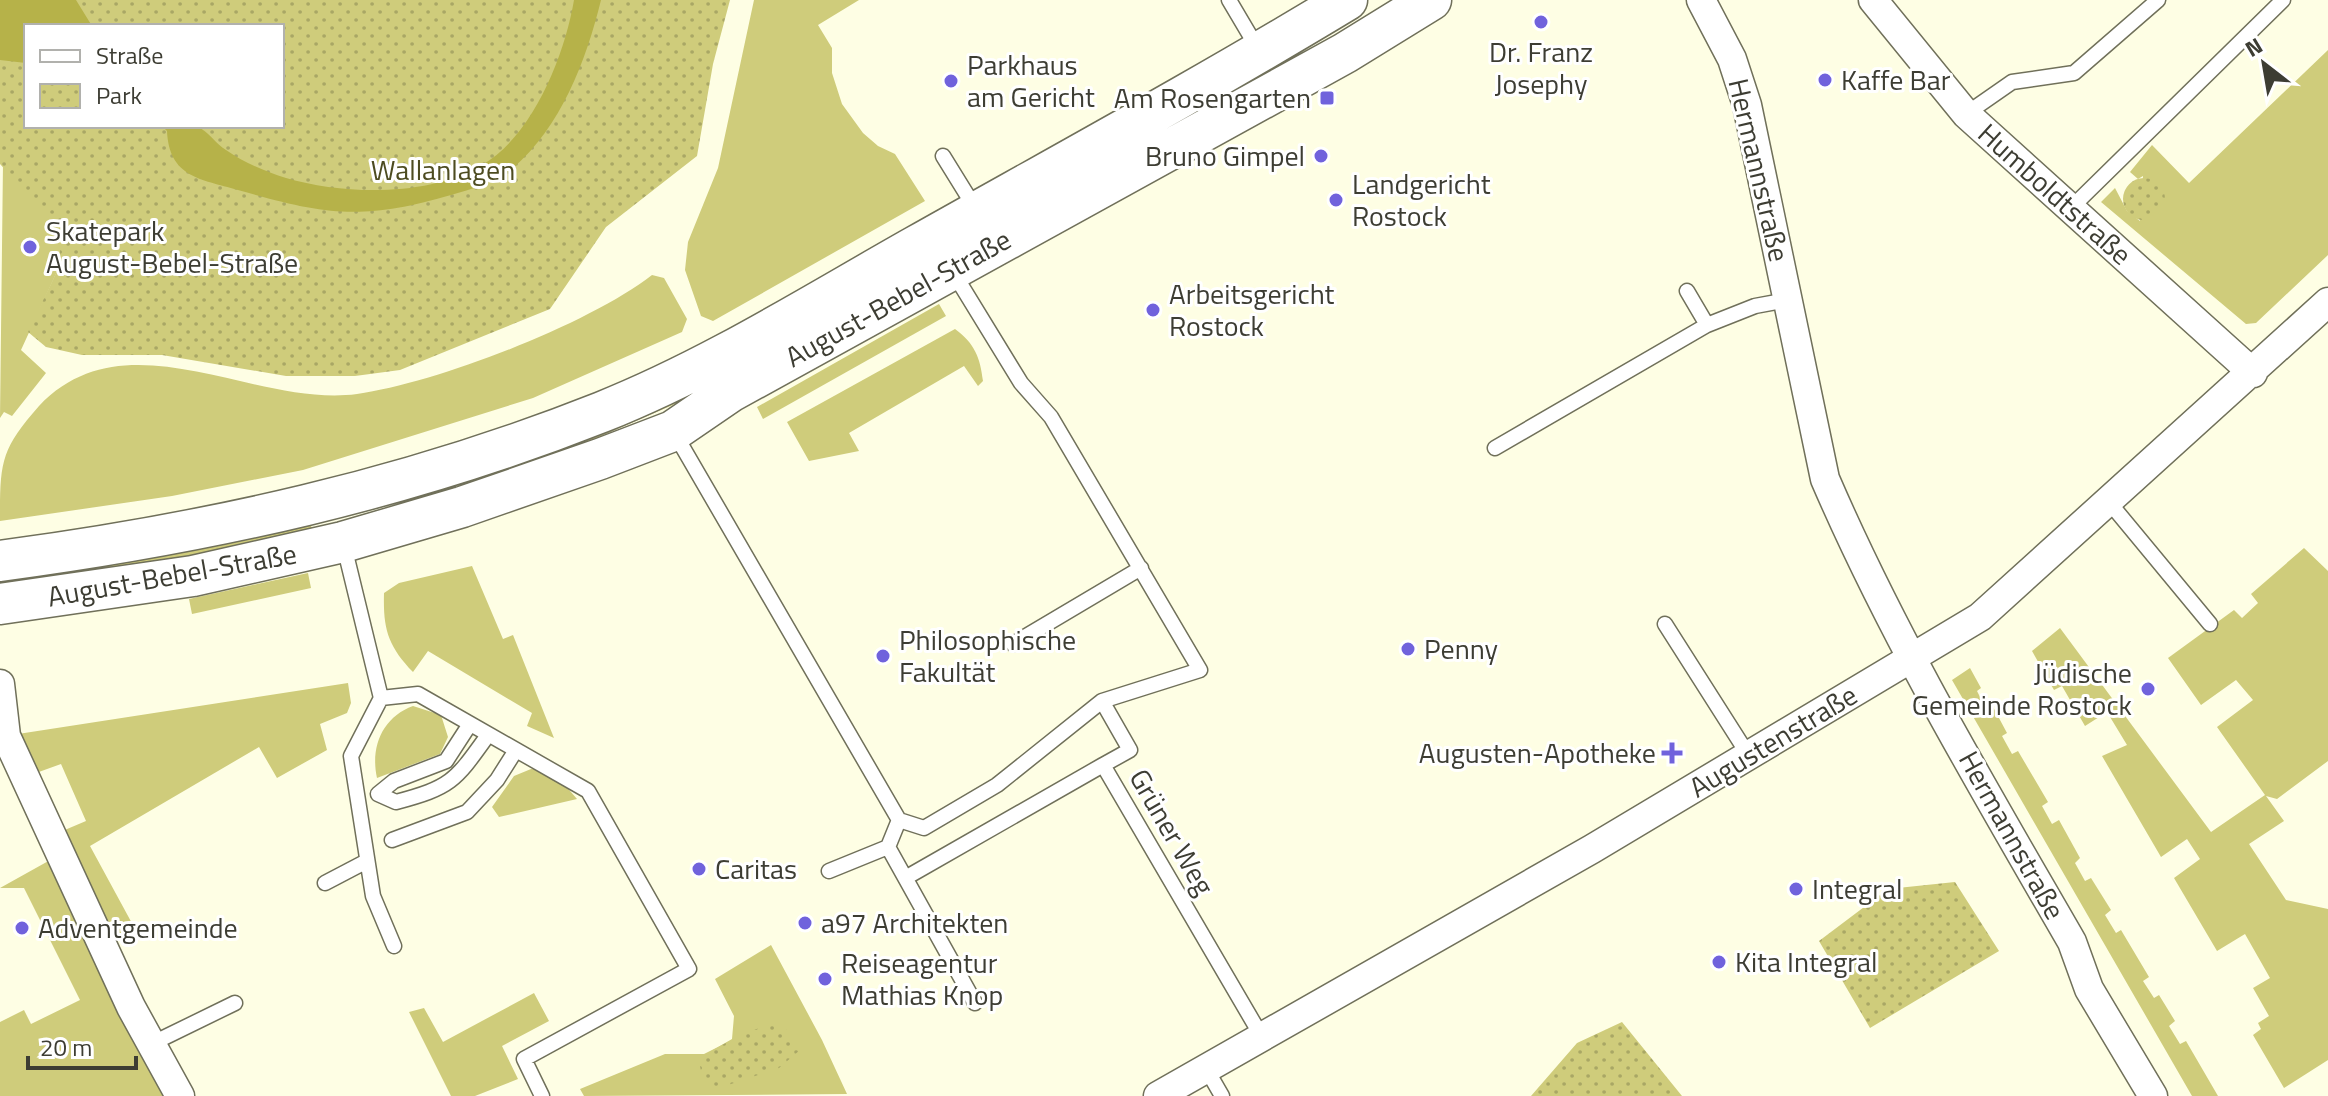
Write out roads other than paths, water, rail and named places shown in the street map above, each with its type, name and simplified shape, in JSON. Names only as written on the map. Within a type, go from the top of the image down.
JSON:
[{"type":"main road","name":"August-Bebel-Straße","points":[[0,561],[138,543],[332,502],[603,411],[712,360],[1260,53],[1347,0]]},
{"type":"main road","name":"August-Bebel-Straße","points":[[0,604],[193,576],[343,542],[505,493],[673,431],[730,392],[1345,53],[1431,0]]},
{"type":"main road","points":[[332,502],[343,542]]},
{"type":"street","name":"Hermannstraße","points":[[1701,0],[1732,59],[1744,94],[1825,479],[1846,531],[1912,658],[2072,942],[2089,989],[2153,1096]]},
{"type":"street","name":"Humboldtstraße","points":[[1873,0],[1966,114],[2253,373]]},
{"type":"street","name":"Augustenstraße","points":[[1158,1096],[1749,756],[1980,617],[2328,302]]},
{"type":"street","points":[[0,684],[6,736],[131,1007],[180,1096]]},
{"type":"lane","points":[[1229,0],[1260,53]]},
{"type":"lane","points":[[1966,114],[2012,82],[2074,73],[2158,0]]},
{"type":"lane","points":[[2071,208],[2283,0]]},
{"type":"lane","points":[[943,156],[977,212]]},
{"type":"lane","points":[[673,431],[899,820],[924,828],[997,785],[1102,701],[1200,670],[1051,417],[1021,383],[951,269]]},
{"type":"lane","points":[[1687,291],[1707,325]]},
{"type":"lane","name":"Hermannstraße","points":[[1495,448],[1707,325],[1755,306],[1788,300]]},
{"type":"lane","points":[[2109,502],[2210,624]]},
{"type":"lane","points":[[343,542],[381,698],[351,756],[373,896],[394,946]]},
{"type":"lane","points":[[1013,644],[1141,568]]},
{"type":"lane","points":[[1665,624],[1749,756]]},
{"type":"lane","points":[[381,698],[418,694],[588,791],[689,969],[524,1059],[542,1096]]},
{"type":"lane","points":[[1102,701],[1130,750],[1103,765]]},
{"type":"lane","points":[[470,724],[446,761],[394,781],[378,794],[396,802],[425,794],[457,779],[488,735]]},
{"type":"lane","points":[[392,840],[467,812],[497,780],[516,750]]},
{"type":"lane","name":"Grüner Weg","points":[[907,877],[1103,765],[1262,1037]]},
{"type":"lane","points":[[829,871],[888,847],[899,820]]},
{"type":"lane","points":[[888,847],[975,1003]]},
{"type":"lane","points":[[325,883],[367,861]]},
{"type":"lane","points":[[151,1044],[235,1003]]},
{"type":"lane","points":[[1207,1070],[1222,1096]]},
{"type":"place","name":"Dr. Franz Josephy","points":[[1541,22]]},
{"type":"place","name":"Kaffe Bar","points":[[1825,80]]},
{"type":"place","name":"Parkhaus am Gericht","points":[[951,81]]},
{"type":"place","name":"Am Rosengarten","points":[[1327,98]]},
{"type":"place","name":"Bruno Gimpel","points":[[1321,156]]},
{"type":"place","name":"Landgericht Rostock","points":[[1336,200]]},
{"type":"place","name":"Skatepark August-Bebel-Straße","points":[[30,247]]},
{"type":"place","name":"Arbeitsgericht Rostock","points":[[1153,310]]},
{"type":"place","name":"Penny","points":[[1408,649]]},
{"type":"place","name":"Philosophische Fakultät","points":[[883,656]]},
{"type":"place","name":"Jüdische Gemeinde Rostock","points":[[2148,689]]},
{"type":"place","name":"Augusten-Apotheke","points":[[1672,753]]},
{"type":"place","name":"Caritas","points":[[699,869]]},
{"type":"place","name":"Integral","points":[[1796,889]]},
{"type":"place","name":"a97 Architekten","points":[[805,923]]},
{"type":"place","name":"Adventgemeinde","points":[[22,928]]},
{"type":"place","name":"Kita Integral","points":[[1719,962]]},
{"type":"place","name":"Reiseagentur Mathias Knop","points":[[825,979]]},
{"type":"park label","name":"Wallanlagen","points":[[443,170]]}]
